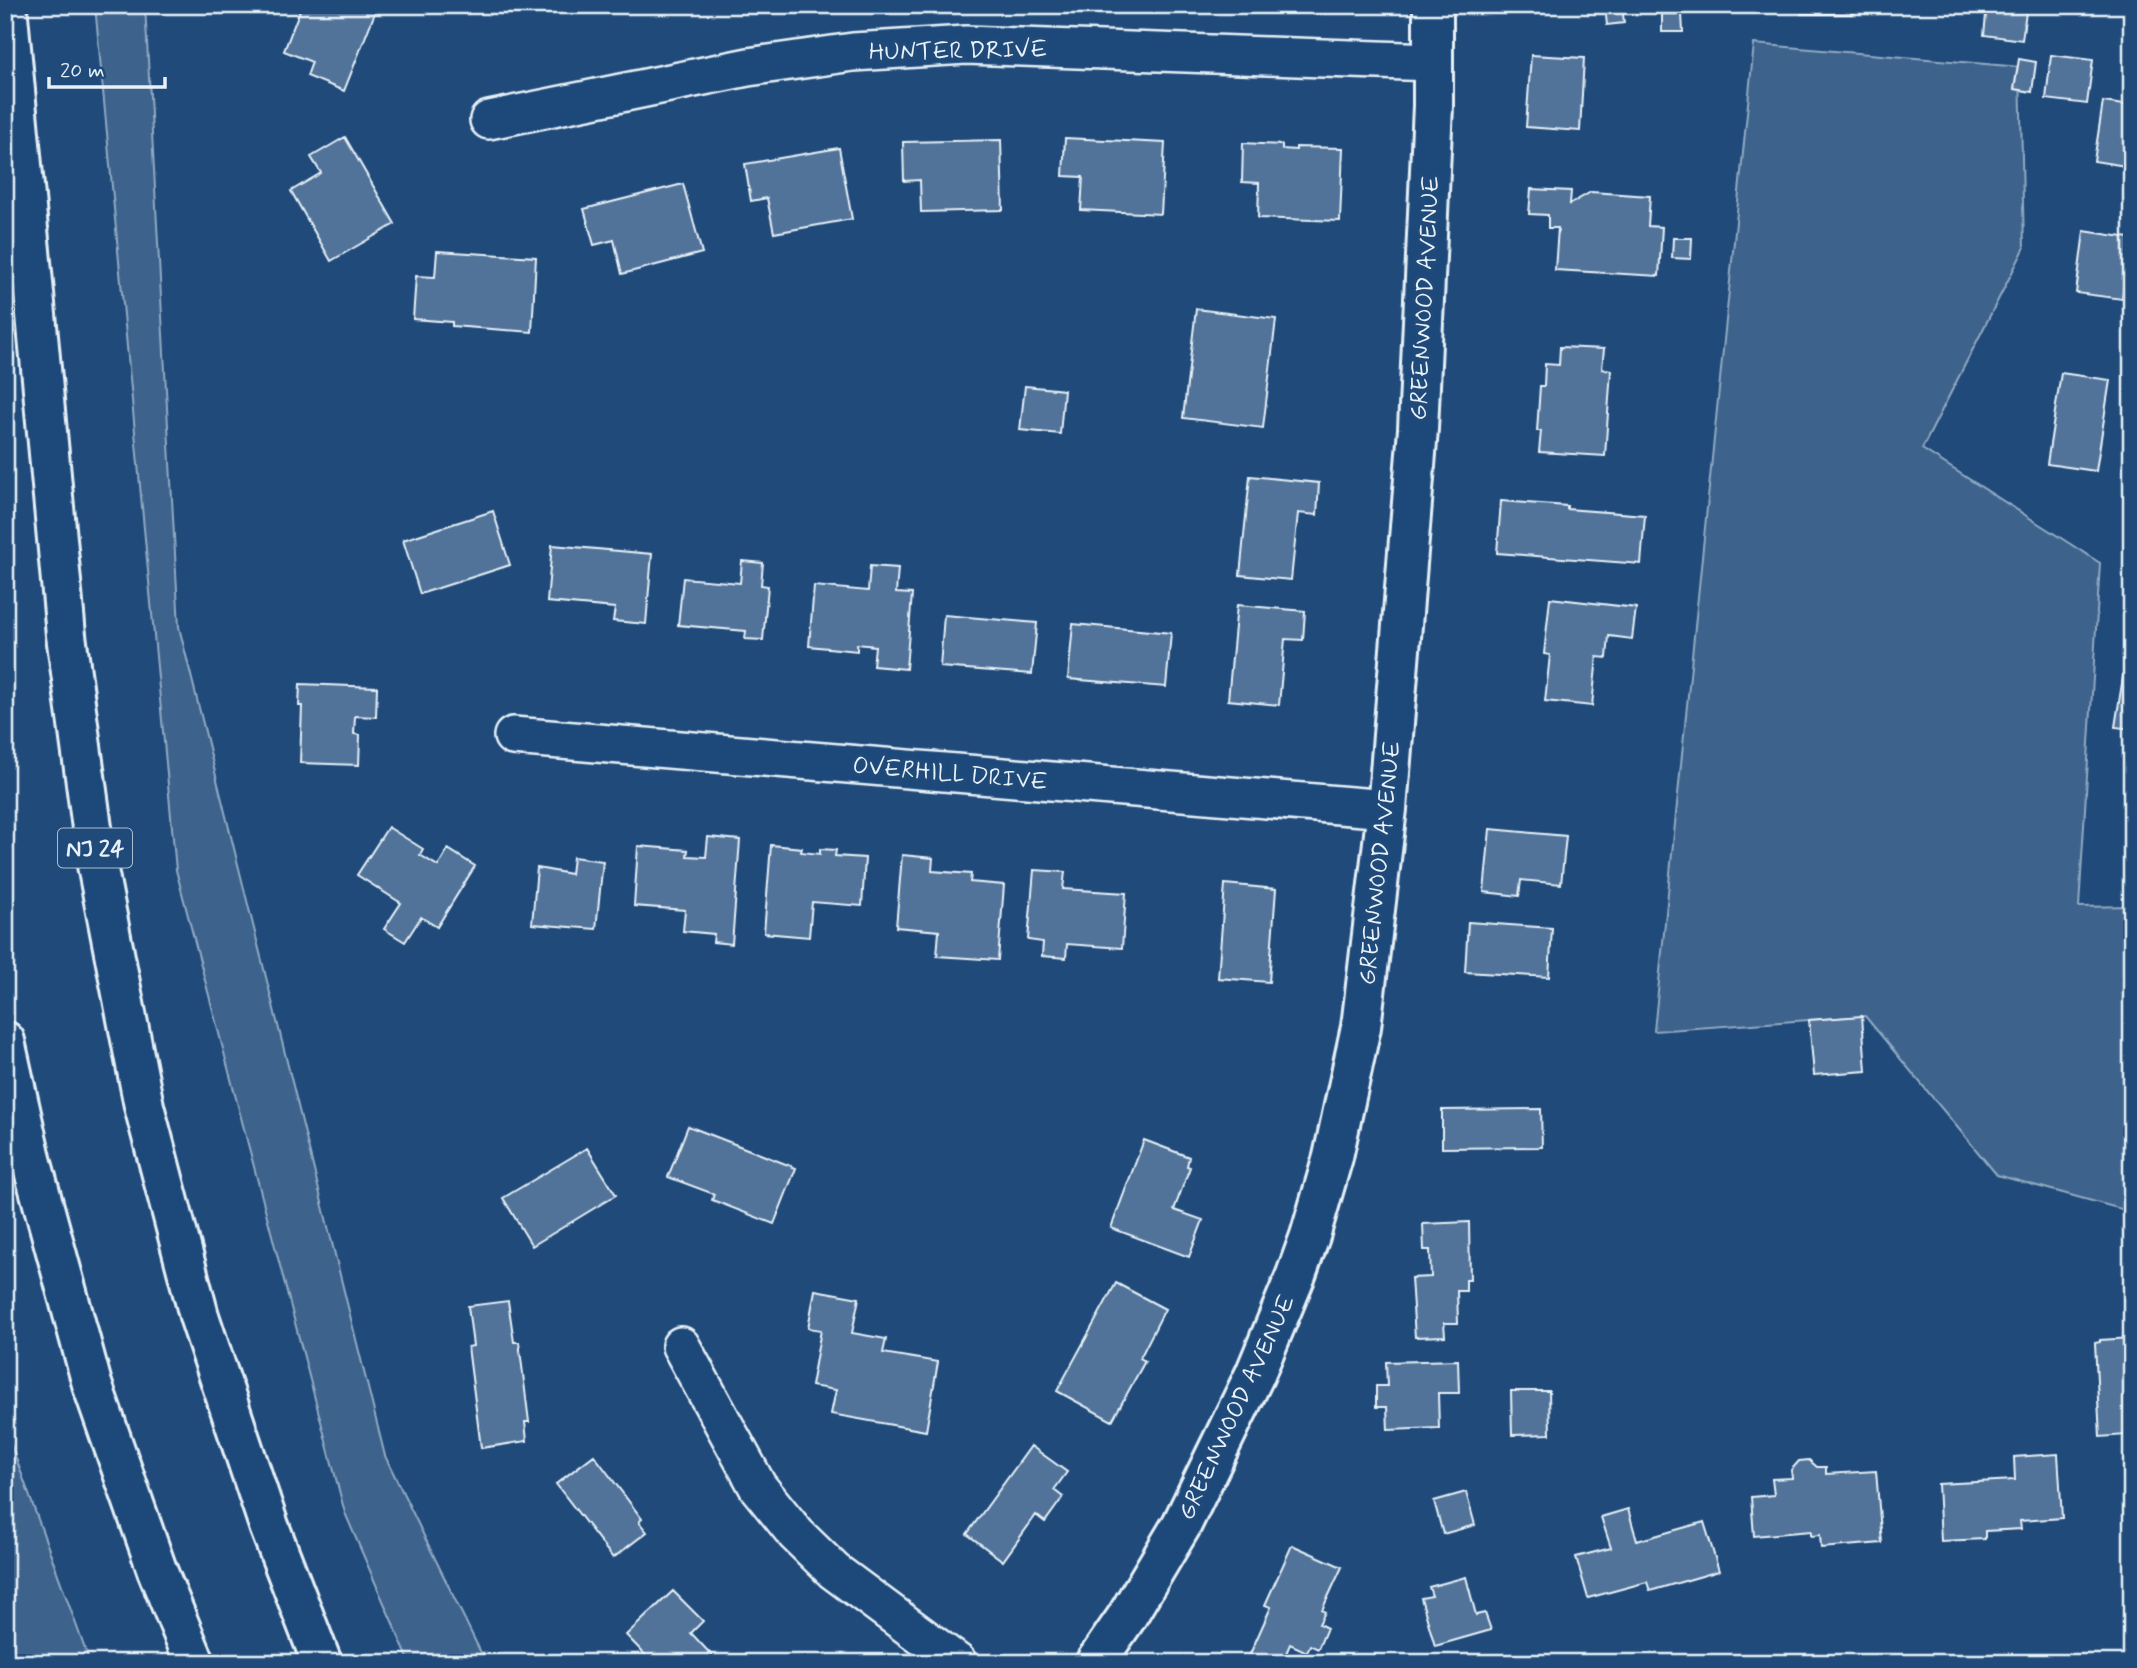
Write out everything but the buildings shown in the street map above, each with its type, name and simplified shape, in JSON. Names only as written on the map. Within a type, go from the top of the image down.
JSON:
[{"type":"main road","name":"NJ 24","points":[[7,5],[66,635],[97,865],[144,1106],[199,1316],[269,1526],[323,1663]]},
{"type":"main road","name":"GREENWOOD AVENUE","points":[[1095,1663],[1126,1618],[1182,1524],[1255,1374],[1310,1236],[1333,1157],[1361,1027],[1387,809],[1418,429],[1433,106],[1433,5]]},
{"type":"main road","points":[[5,1041],[32,1163],[92,1384],[157,1570],[195,1663]]},
{"type":"street","name":"HUNTER DRIVE","points":[[489,120],[748,67],[853,52],[966,45],[1433,62]]},
{"type":"street","name":"OVERHILL DRIVE","points":[[513,736],[1387,809]]},
{"type":"street","points":[[681,1346],[758,1486],[796,1534],[834,1571],[958,1663]]},
{"type":"shaded area","points":[[95,5],[145,5],[179,627],[385,1456],[486,1663],[410,1663],[345,1513],[176,870]]},
{"type":"shaded area","points":[[1754,44],[2020,67],[2024,249],[1922,449],[2100,563],[2079,907],[2132,906],[2132,1212],[1997,1175],[1865,1016],[1654,1031]]},
{"type":"shaded area","points":[[5,1428],[90,1663],[5,1663]]}]
